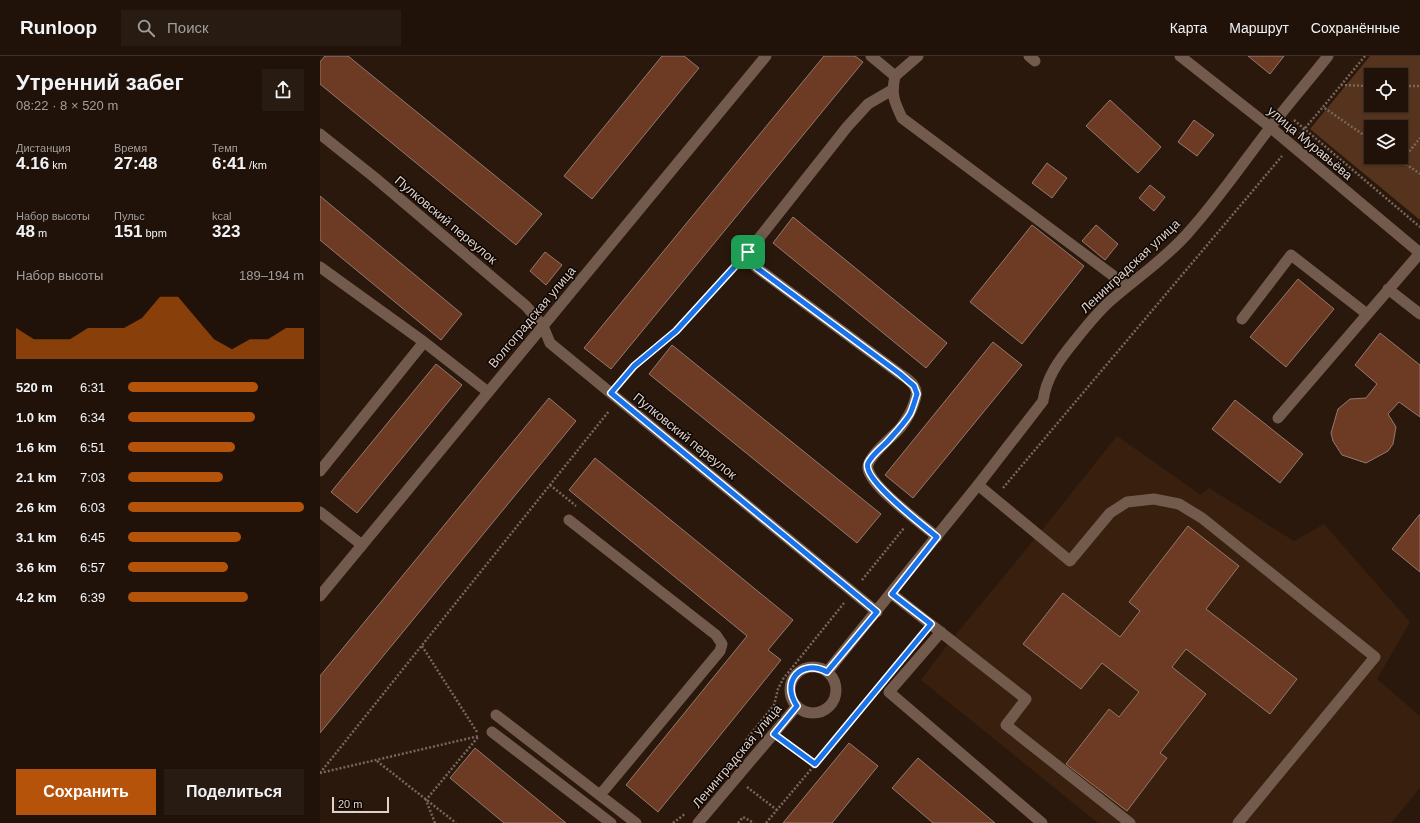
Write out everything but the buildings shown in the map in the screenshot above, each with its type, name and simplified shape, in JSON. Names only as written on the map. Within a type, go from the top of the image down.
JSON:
[{"type":"street","name":"Волгоградская улица","points":[[320,596],[766,56]]},
{"type":"street","points":[[871,56],[895,76]]},
{"type":"street","points":[[918,56],[895,76],[892,90],[895,104],[902,118],[1127,286]]},
{"type":"street","name":"улица Муравьёва","points":[[1180,56],[1270,127],[1420,253]]},
{"type":"street","name":"Ленинградская улица","points":[[827,672],[892,594],[1043,401],[1044,391],[1049,378],[1063,356],[1108,303],[1127,286],[1164,258],[1187,234],[1229,182],[1270,127],[1328,56]]},
{"type":"street","points":[[892,90],[868,104],[842,134],[748,252],[750,260],[757,268],[914,386],[917,394],[910,413],[900,427],[872,457],[867,468],[870,476],[880,487],[937,537]]},
{"type":"street","name":"Пулковский переулок","points":[[320,134],[374,177],[526,306],[543,326],[550,343],[877,612]]},
{"type":"street","points":[[1278,418],[1420,253]]},
{"type":"street","points":[[1242,319],[1291,255],[1367,314]]},
{"type":"street","points":[[320,267],[424,342],[488,392]]},
{"type":"street","points":[[1388,289],[1420,314]]},
{"type":"street","points":[[320,471],[424,342]]},
{"type":"street","points":[[978,485],[1070,561],[1110,513],[1127,502],[1154,499],[1180,504],[1202,518],[1375,657],[1238,823]]},
{"type":"street","points":[[320,512],[362,545]]},
{"type":"street","points":[[569,520],[716,635],[722,644],[720,651],[600,795]]},
{"type":"street","points":[[892,594],[1026,699],[1006,725],[1130,823]]},
{"type":"street","points":[[941,632],[890,692],[1042,823]]},
{"type":"street","name":"Ленинградская улица","points":[[811,667],[820,668],[827,672],[832,678],[835,686],[835,694],[832,702],[827,708],[812,712],[804,711],[797,706],[792,699],[790,691],[791,682],[796,675],[803,669],[811,667]]},
{"type":"street","name":"Ленинградская улица","points":[[698,823],[797,706]]},
{"type":"street","points":[[496,715],[600,795],[628,821]]},
{"type":"street","points":[[492,732],[611,823]]},
{"type":"path","points":[[994,498],[1365,56]]},
{"type":"path","points":[[1341,85],[1364,86]]},
{"type":"path","points":[[1408,86],[1420,86]]},
{"type":"path","points":[[1323,107],[1364,135]]},
{"type":"path","points":[[1283,111],[1420,227]]},
{"type":"path","points":[[1408,153],[1420,138]]},
{"type":"path","points":[[1406,164],[1420,174]]},
{"type":"path","points":[[492,732],[377,761],[320,773],[550,485],[615,396],[634,366],[676,331],[748,252]]},
{"type":"path","points":[[550,485],[578,508],[569,520]]},
{"type":"path","points":[[745,741],[774,705],[778,688],[783,679],[913,517]]},
{"type":"path","points":[[422,646],[480,736]]},
{"type":"path","points":[[766,823],[876,691]]},
{"type":"path","points":[[774,734],[815,764]]},
{"type":"path","points":[[426,800],[480,736]]},
{"type":"path","points":[[377,761],[456,823]]},
{"type":"path","points":[[736,778],[777,810]]},
{"type":"path","points":[[426,800],[435,823]]},
{"type":"path","points":[[673,823],[687,812]]},
{"type":"path","points":[[738,823],[743,818],[754,823]]},
{"type":"shaded area","points":[[1370,56],[1420,56],[1420,220],[1310,129]]},
{"type":"shaded area","points":[[1117,436],[1201,495],[1209,488],[1294,541],[1324,524],[1410,622],[1377,679],[1420,716],[1420,788],[1391,823],[1098,823],[921,680],[951,640],[1038,535]]},
{"type":"route","points":[[748,252],[750,260],[757,268],[914,386],[917,394],[910,413],[900,427],[872,457],[867,468],[870,476],[880,487],[937,537],[892,594],[931,624],[815,764],[774,734],[797,706],[792,699],[790,691],[791,682],[803,669],[811,667],[820,668],[827,672],[877,612],[611,393],[634,366],[676,331],[748,252]]}]
